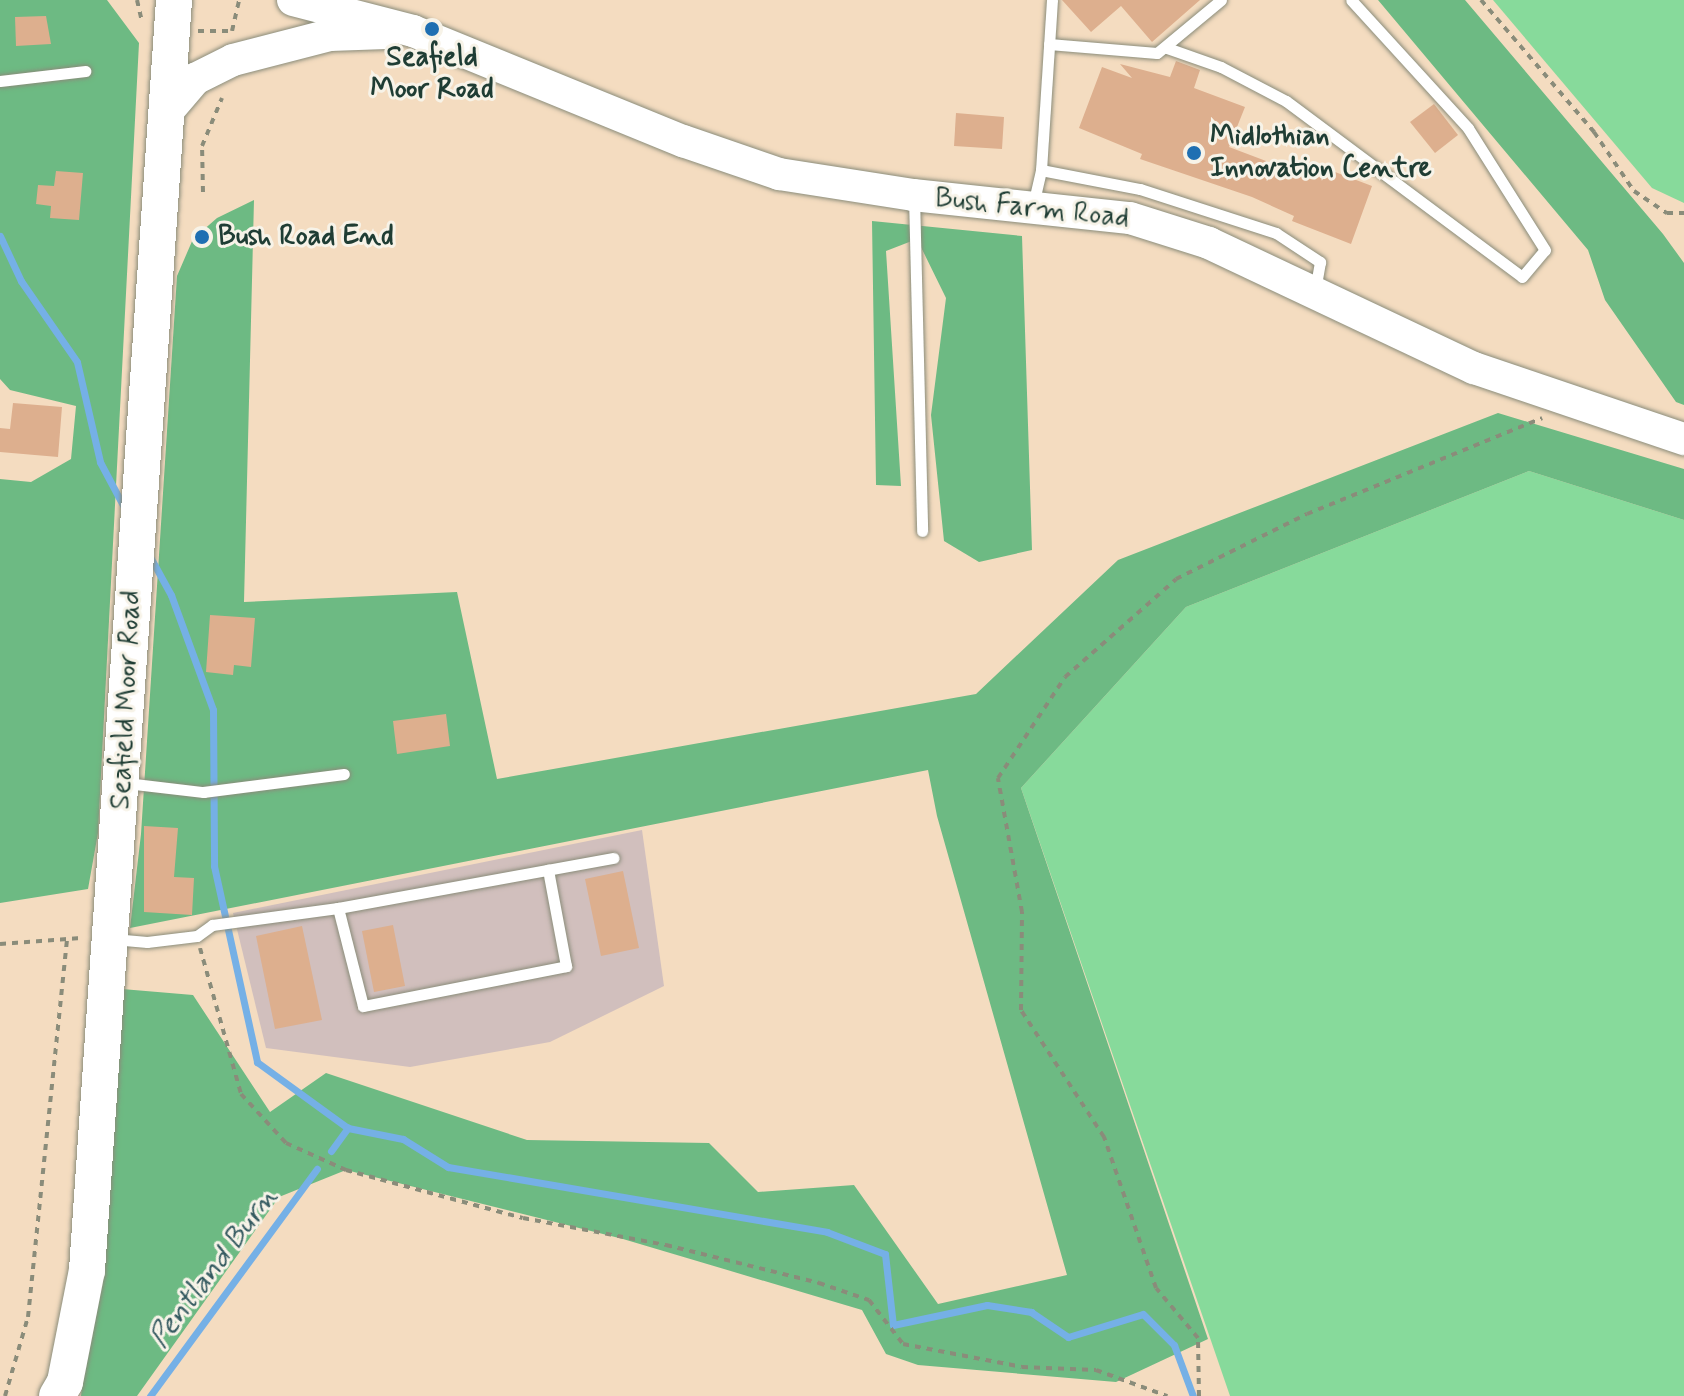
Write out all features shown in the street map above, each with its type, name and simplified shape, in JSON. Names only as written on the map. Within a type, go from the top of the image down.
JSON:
[{"type":"main road","name":"Seafield Moor Road","points":[[57,1396],[65,1382],[87,1270],[123,783],[174,0]]},
{"type":"street","name":"Bush Farm Road","points":[[293,0],[413,31],[683,141],[779,174],[913,195],[1130,218],[1209,243],[1474,368],[1684,439]]},
{"type":"street","name":"Bush Farm Road","points":[[166,113],[195,79],[254,52],[330,35],[413,31]]},
{"type":"lane","points":[[1033,206],[1041,170],[1052,0]]},
{"type":"lane","points":[[1049,44],[1157,53],[1167,48],[1221,0]]},
{"type":"lane","points":[[1167,48],[1221,67],[1286,101],[1522,277],[1545,250],[1468,128],[1351,0]]},
{"type":"lane","points":[[0,81],[85,71]]},
{"type":"lane","points":[[1041,170],[1140,189],[1276,233],[1320,262],[1315,291]]},
{"type":"lane","points":[[913,195],[922,531]]},
{"type":"lane","points":[[123,783],[203,792],[344,774]]},
{"type":"lane","points":[[110,939],[147,942],[197,936],[215,924],[338,908],[614,858]]},
{"type":"lane","points":[[338,908],[363,1006],[566,966],[548,870]]},
{"type":"path","points":[[1481,0],[1594,132],[1634,191],[1667,213],[1684,213]]},
{"type":"path","points":[[1199,1396],[1198,1338],[1156,1288],[1104,1137],[1021,1010],[1022,912],[998,778],[1065,677],[1176,579],[1307,514],[1548,416]]},
{"type":"path","points":[[197,936],[241,1094],[286,1143],[346,1170],[523,1218],[666,1245],[819,1283],[869,1300],[903,1344],[1022,1367],[1096,1370],[1167,1396]]},
{"type":"path","points":[[5,1396],[28,1317],[67,938]]},
{"type":"path","points":[[0,944],[67,938],[110,939]]},
{"type":"shaded area","points":[[642,830],[664,986],[550,1042],[410,1067],[266,1048],[233,913]]},
{"type":"green space","points":[[0,0],[107,0],[139,43],[98,833],[88,889],[0,903],[0,479],[31,482],[71,459],[76,406],[10,390],[0,379]]},
{"type":"green space","points":[[1378,0],[1465,0],[1663,234],[1684,263],[1684,405],[1676,402],[1605,300],[1588,250]]},
{"type":"green space","points":[[1493,0],[1684,0],[1684,203],[1652,188]]},
{"type":"green space","points":[[254,200],[244,602],[457,592],[497,779],[976,694],[1118,560],[1498,413],[1684,469],[1684,520],[1529,471],[1186,607],[1021,788],[1208,1339],[1116,1382],[918,1365],[886,1354],[862,1310],[623,1239],[346,1170],[279,1197],[137,1396],[81,1396],[122,989],[193,995],[270,1112],[326,1073],[527,1140],[709,1143],[758,1192],[854,1185],[938,1304],[1067,1275],[937,816],[928,770],[130,928],[141,834],[177,276],[193,239],[217,218]]},
{"type":"green space","points":[[872,221],[1022,236],[1032,550],[979,562],[944,541],[931,415],[946,298],[917,239],[886,251],[901,486],[876,485]]},
{"type":"green space","points":[[1529,471],[1684,520],[1684,1396],[1230,1396],[1021,788],[1186,607]]},
{"type":"building","points":[[1062,0],[1200,0],[1152,42],[1121,6],[1091,32]]},
{"type":"building","points":[[46,16],[51,44],[16,46],[15,17]]},
{"type":"building","name":"Midlothian Innovation Centre","points":[[1176,61],[1200,70],[1194,88],[1245,107],[1229,147],[1308,177],[1314,164],[1372,186],[1351,244],[1292,221],[1294,216],[1252,197],[1140,159],[1142,154],[1079,128],[1102,67],[1132,78],[1120,64],[1170,77]]},
{"type":"building","points":[[1434,104],[1458,135],[1435,153],[1410,122]]},
{"type":"building","points":[[956,113],[1004,117],[1002,149],[954,146]]},
{"type":"building","points":[[56,171],[83,173],[79,220],[50,218],[51,206],[36,204],[38,185],[54,186]]},
{"type":"building","points":[[13,403],[62,407],[58,457],[0,452],[0,428],[10,429]]},
{"type":"building","points":[[210,615],[255,618],[251,667],[234,665],[233,675],[206,672]]},
{"type":"building","points":[[446,714],[450,746],[397,754],[393,721]]},
{"type":"building","points":[[144,826],[178,828],[174,877],[194,878],[192,915],[144,912]]},
{"type":"building","points":[[623,871],[639,948],[601,956],[585,879]]},
{"type":"building","points":[[393,925],[405,986],[374,992],[362,931]]},
{"type":"building","points":[[302,926],[322,1020],[275,1029],[256,936]]},
{"type":"waterway","points":[[0,236],[21,281],[77,362],[100,462],[125,509]]},
{"type":"waterway","points":[[149,555],[171,595],[213,710],[214,866],[257,1062],[348,1128],[403,1139],[448,1167],[827,1232],[885,1254],[893,1325],[987,1305],[1031,1312],[1068,1337],[1143,1314],[1174,1345],[1193,1396]]},
{"type":"waterway","name":"Pentland Burn","points":[[331,1151],[348,1128]]},
{"type":"waterway","name":"Pentland Burn","points":[[150,1396],[317,1169]]},
{"type":"place","name":"Seafield Moor Road","points":[[432,29]]},
{"type":"place","name":"Midlothian Innovation Centre","points":[[1194,153]]},
{"type":"place","name":"Bush Road End","points":[[202,237]]}]
